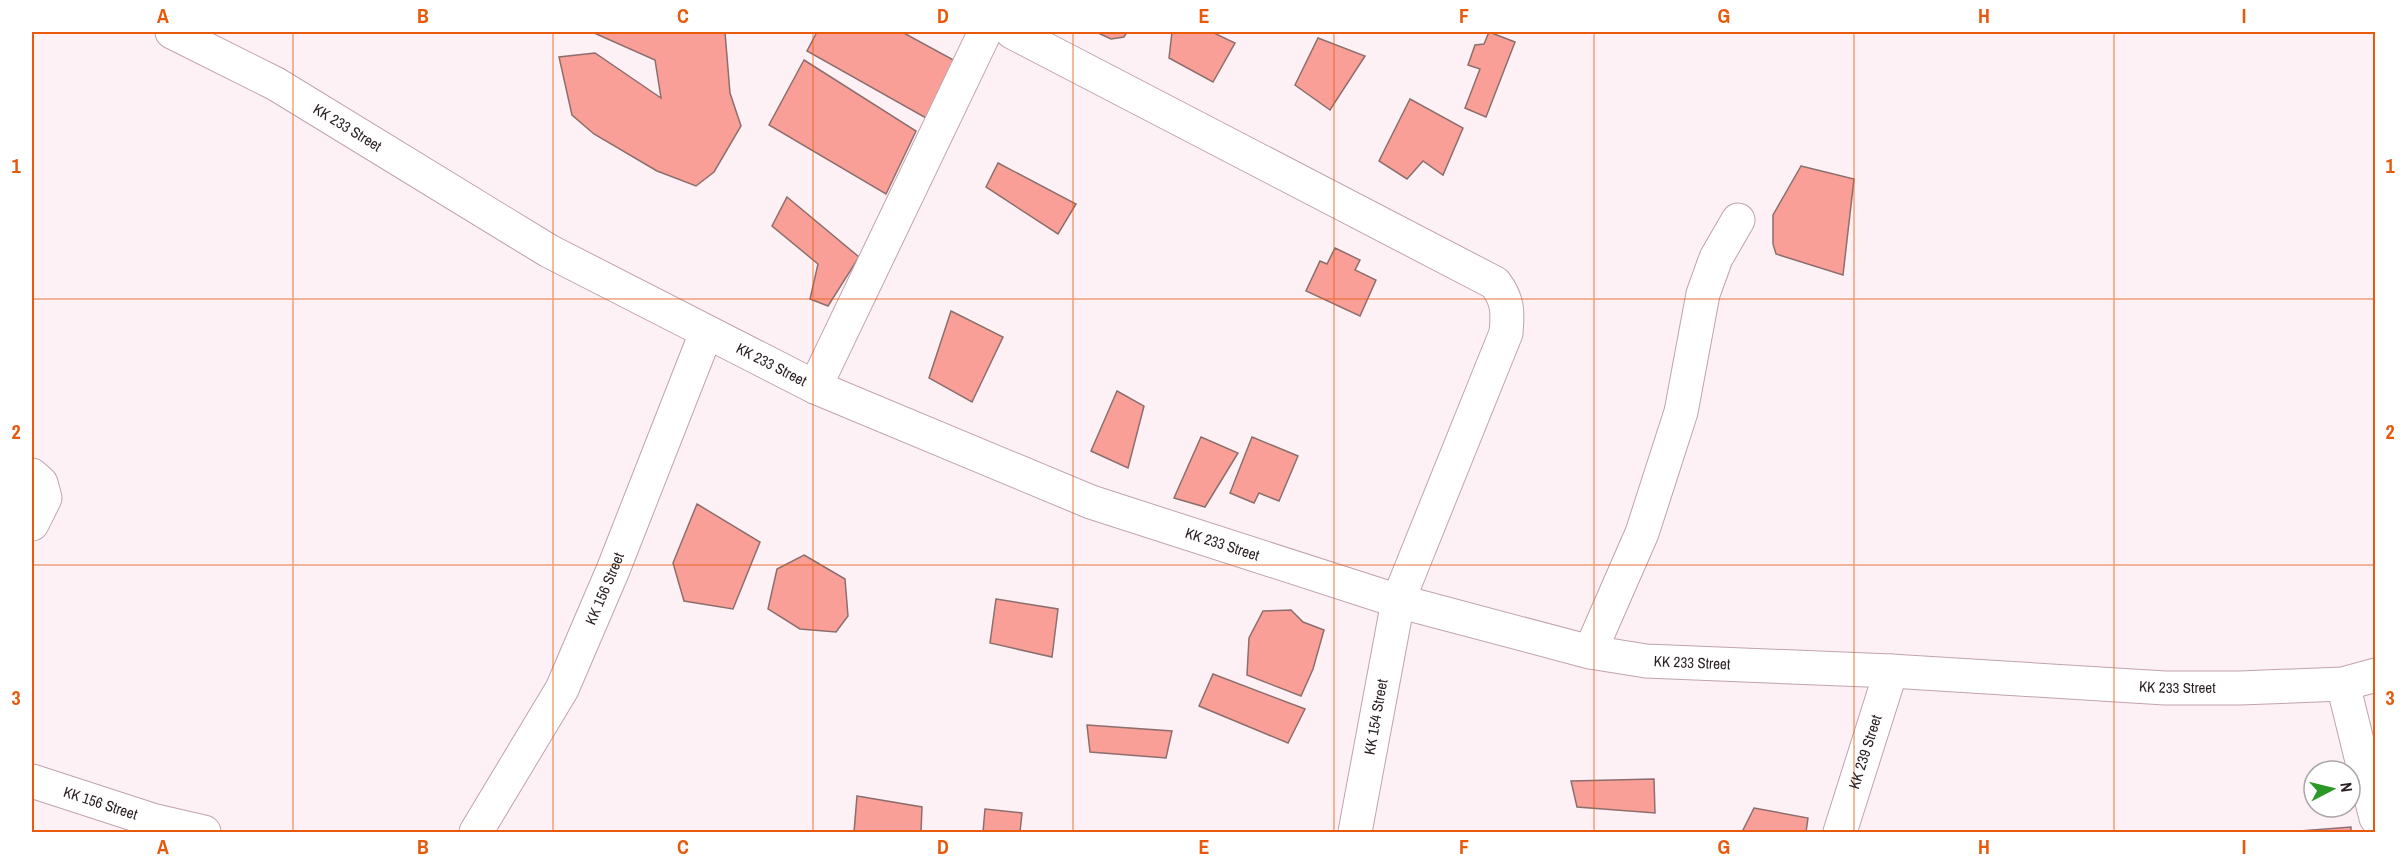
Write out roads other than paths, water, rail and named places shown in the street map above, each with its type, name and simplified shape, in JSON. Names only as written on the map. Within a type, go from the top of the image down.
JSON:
[{"type":"street","name":"KK 233 Street","points":[[172,32],[276,84],[549,251],[815,387],[1091,502],[1398,601],[1590,652],[1646,661],[1891,671],[2165,688],[2343,684],[2376,675]]},
{"type":"street","points":[[815,387],[985,32]]},
{"type":"street","name":"KK 154 Street","points":[[1012,32],[1495,283],[1504,295],[1508,315],[1506,333],[1398,601],[1355,832]]},
{"type":"street","points":[[1590,652],[1641,533],[1681,412],[1704,294],[1716,258],[1738,220]]},
{"type":"street","name":"KK 156 Street","points":[[476,832],[562,689],[613,570],[706,333]]},
{"type":"street","points":[[32,475],[41,483],[45,498],[32,524]]},
{"type":"street","name":"KK 239 Street","points":[[1840,832],[1891,671]]},
{"type":"street","points":[[2343,684],[2376,818]]},
{"type":"street","name":"KK 156 Street","points":[[32,781],[152,820],[204,832]]}]
